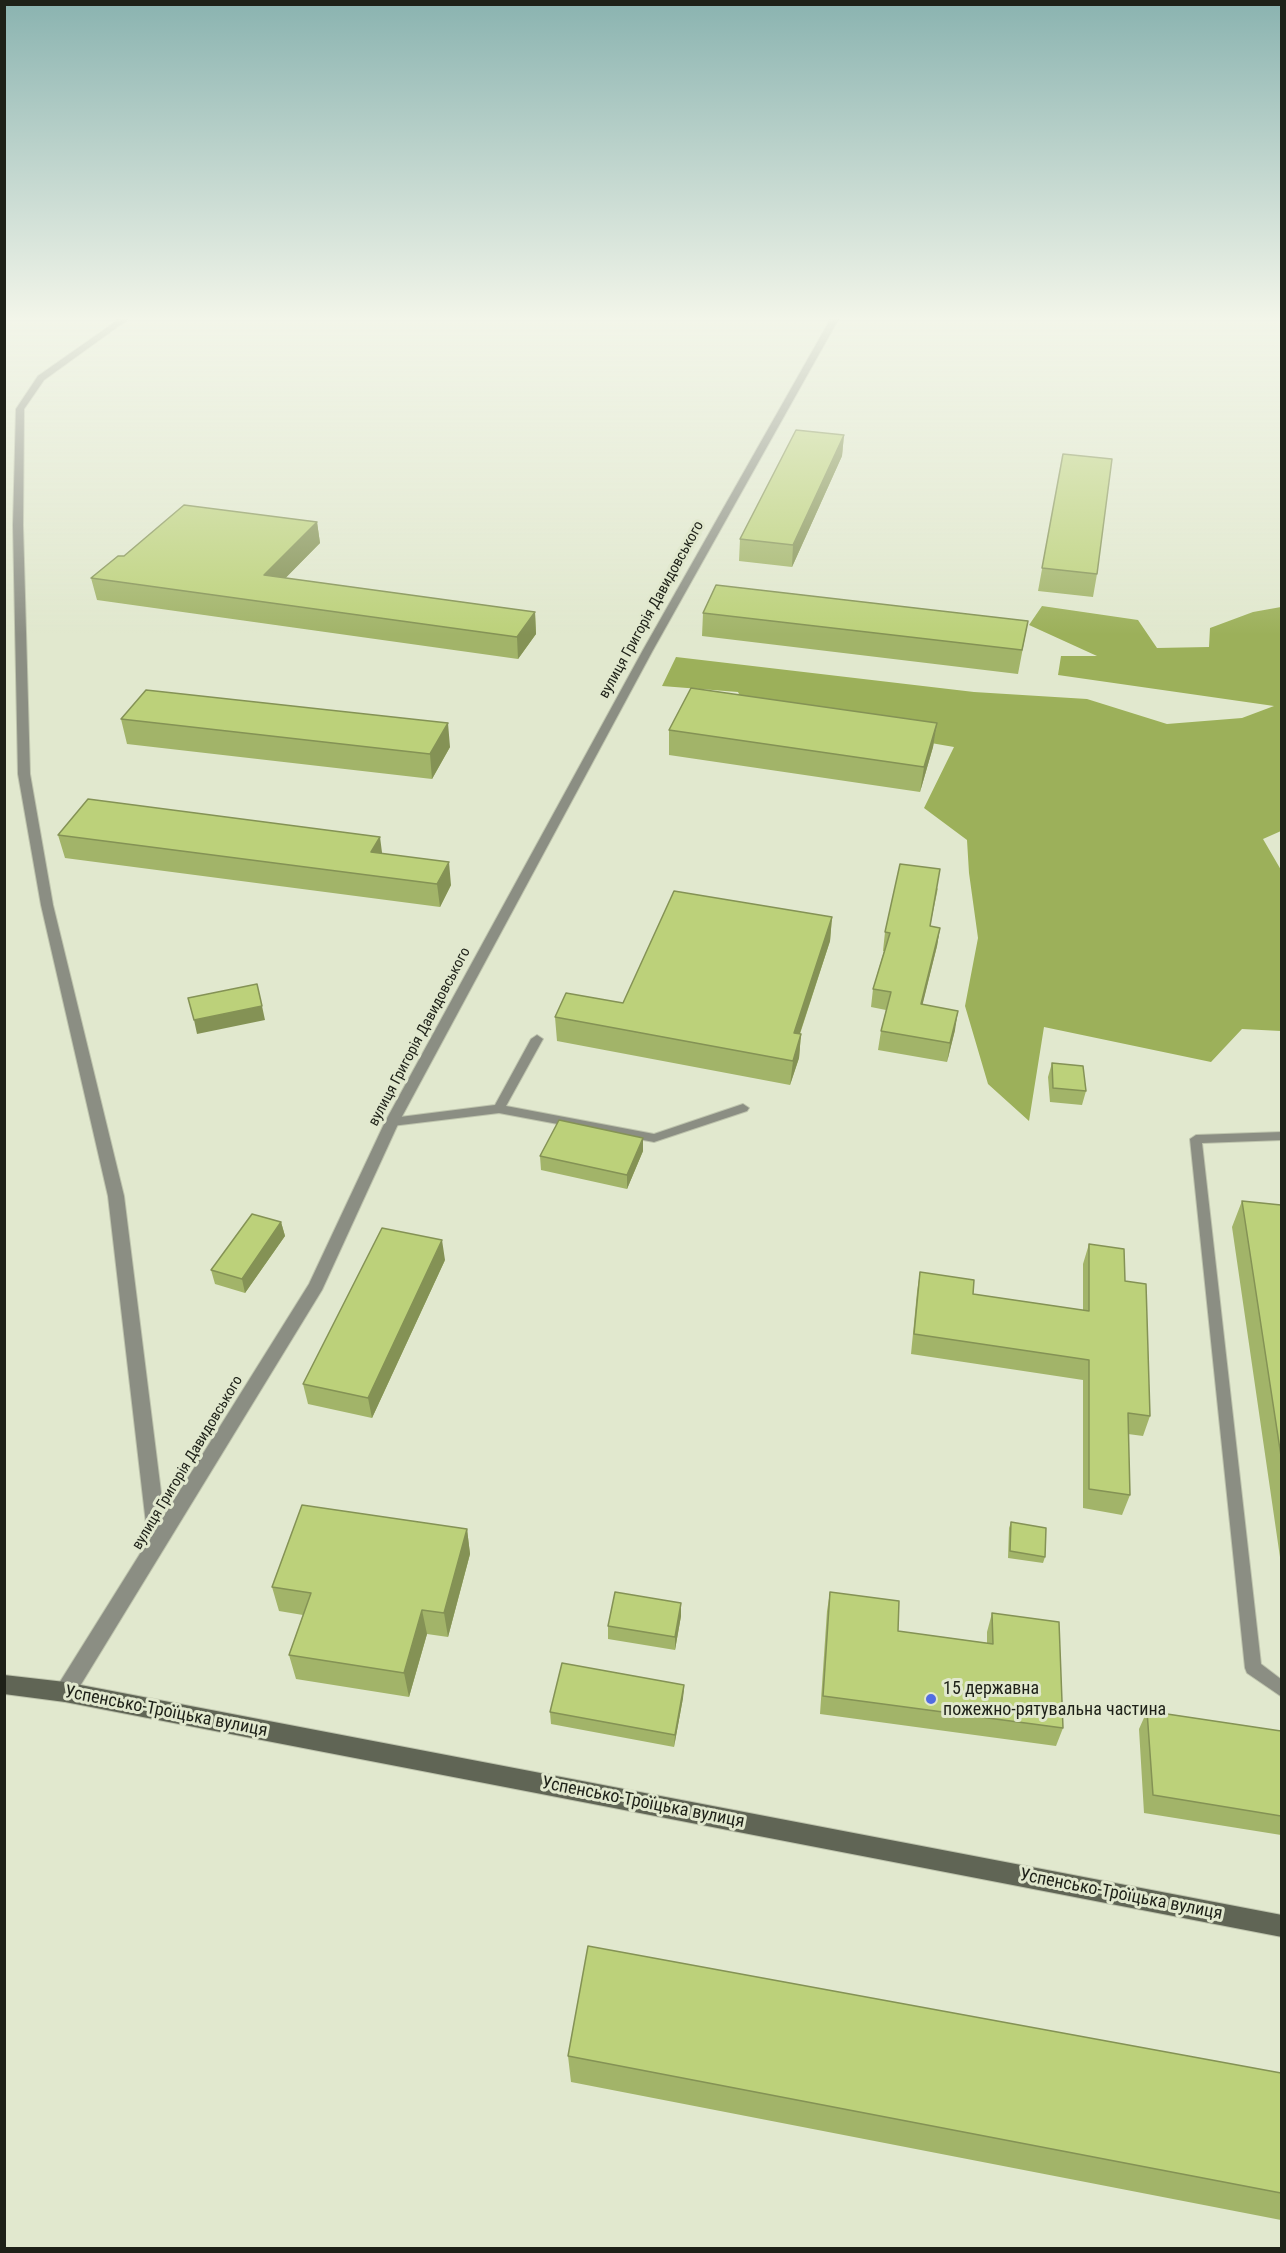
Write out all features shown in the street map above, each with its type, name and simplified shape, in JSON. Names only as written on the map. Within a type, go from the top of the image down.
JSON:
[{"type":"main road","name":"Успенсько-Троїцька вулиця","points":[[4,1684],[65,1692],[1281,1926]]},
{"type":"street","points":[[20,425],[18,525],[24,774],[47,905],[116,1196],[158,1545]]},
{"type":"street","name":"вулиця Григорія Давидовського","points":[[65,1692],[158,1545],[316,1286],[392,1122],[648,650],[776,425]]},
{"type":"lane","points":[[499,1109],[537,1039]]},
{"type":"lane","points":[[392,1122],[499,1109],[654,1138],[743,1108]]},
{"type":"lane","points":[[1281,1136],[1196,1139],[1252,1668],[1281,1690]]},
{"type":"green space","points":[[1042,606],[1138,620],[1157,648],[1209,647],[1210,628],[1253,612],[1281,607],[1281,831],[1263,839],[1281,870],[1281,1031],[1242,1029],[1211,1062],[1044,1027],[1029,1121],[988,1084],[965,1006],[978,938],[967,840],[924,808],[954,747],[747,711],[738,692],[662,686],[676,657],[974,692],[1087,699],[1167,724],[1242,718],[1274,706],[1058,675],[1061,656],[1097,656],[1029,625]]},
{"type":"building","points":[[796,430],[844,435],[793,545],[740,539]]},
{"type":"building","points":[[1063,454],[1112,459],[1097,574],[1042,568]]},
{"type":"building","points":[[184,505],[317,522],[264,575],[535,612],[517,637],[91,578],[118,556],[124,556]]},
{"type":"building","points":[[716,585],[1028,621],[1022,650],[703,613]]},
{"type":"building","points":[[691,688],[937,723],[924,767],[669,730]]},
{"type":"building","points":[[146,690],[448,723],[430,754],[121,719]]},
{"type":"building","points":[[88,799],[380,837],[371,852],[449,862],[437,884],[58,835]]},
{"type":"building","points":[[900,864],[940,869],[930,926],[940,928],[921,1004],[958,1011],[950,1043],[881,1031],[891,992],[873,989],[890,933],[885,932]]},
{"type":"building","points":[[674,891],[832,917],[794,1033],[801,1034],[793,1061],[555,1017],[566,993],[623,1003]]},
{"type":"building","points":[[257,984],[262,1006],[194,1020],[188,998]]},
{"type":"building","points":[[1052,1063],[1083,1066],[1086,1091],[1053,1088]]},
{"type":"building","points":[[559,1120],[643,1138],[627,1175],[540,1156]]},
{"type":"building","points":[[1242,1201],[1281,1205],[1281,1456]]},
{"type":"building","points":[[252,1214],[281,1222],[242,1279],[211,1270]]},
{"type":"building","points":[[382,1228],[442,1240],[368,1398],[303,1384]]},
{"type":"building","points":[[1089,1244],[1124,1249],[1125,1281],[1146,1284],[1150,1416],[1128,1413],[1130,1495],[1089,1489],[1089,1360],[914,1334],[920,1272],[974,1280],[973,1294],[1089,1311]]},
{"type":"building","points":[[302,1505],[467,1529],[444,1613],[422,1610],[404,1673],[289,1655],[311,1593],[272,1587]]},
{"type":"building","points":[[1011,1522],[1046,1528],[1045,1557],[1010,1551]]},
{"type":"building","points":[[615,1592],[681,1603],[675,1637],[608,1626]]},
{"type":"building","points":[[830,1592],[899,1601],[898,1631],[993,1644],[992,1613],[1059,1622],[1063,1728],[823,1696]]},
{"type":"building","points":[[562,1663],[684,1685],[675,1735],[550,1712]]},
{"type":"building","points":[[1147,1711],[1281,1731],[1281,1816],[1153,1795]]},
{"type":"building","points":[[588,1946],[1281,2073],[1281,2193],[568,2056]]},
{"type":"place","name":"15 державна пожежно-рятувальна частина","points":[[931,1699]]}]
